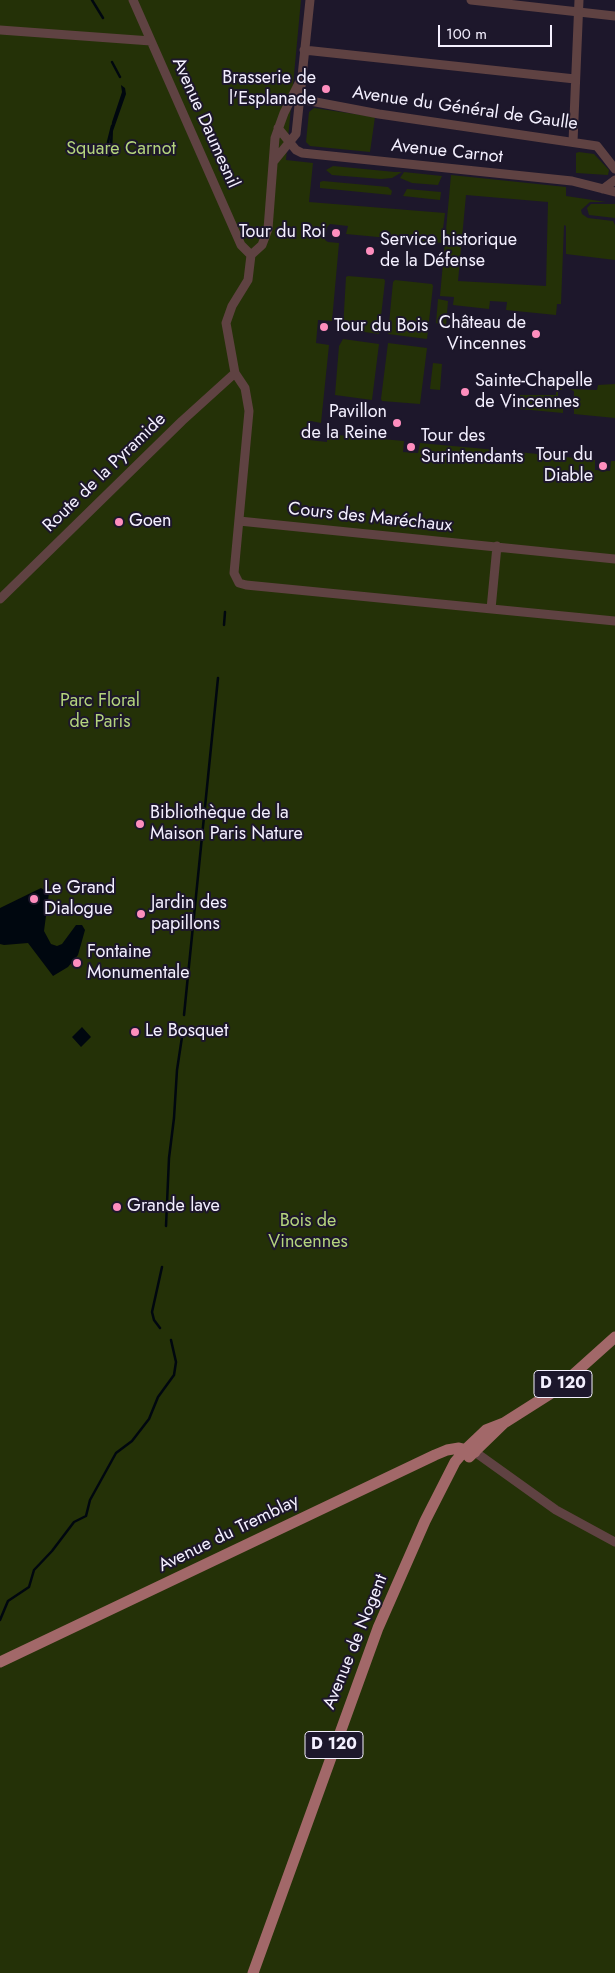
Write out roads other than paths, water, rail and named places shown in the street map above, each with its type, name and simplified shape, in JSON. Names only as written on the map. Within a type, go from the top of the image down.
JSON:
[{"type":"main road","name":"Avenue de Nogent","points":[[253,1973],[378,1628],[435,1500],[456,1462],[504,1424],[556,1390],[615,1337]]},
{"type":"main road","name":"Avenue de Nogent","points":[[470,1451],[486,1430],[504,1424]]},
{"type":"main road","points":[[447,1450],[486,1430]]},
{"type":"main road","name":"Avenue du Tremblay","points":[[0,1662],[447,1450],[470,1451]]},
{"type":"street","name":"Avenue Daumesnil","points":[[132,0],[241,245],[251,256]]},
{"type":"street","points":[[274,161],[291,144],[298,126],[310,0]]},
{"type":"street","points":[[471,0],[615,16]]},
{"type":"street","points":[[573,142],[579,0]]},
{"type":"street","points":[[0,30],[151,42]]},
{"type":"street","points":[[304,50],[575,79]]},
{"type":"street","points":[[301,79],[278,128],[272,153],[274,161],[268,229],[262,245],[251,256],[252,268],[248,280],[232,306],[226,323],[235,373],[245,388],[249,411],[234,573],[236,580],[246,585],[615,622]]},
{"type":"street","name":"Avenue du Général de Gaulle","points":[[300,99],[379,114],[597,146],[615,168]]},
{"type":"street","points":[[278,128],[291,144]]},
{"type":"street","name":"Avenue Carnot","points":[[291,144],[302,153],[572,181],[615,192]]},
{"type":"street","points":[[603,189],[615,180]]},
{"type":"street","name":"Route de la Pyramide","points":[[0,599],[182,421],[235,373]]},
{"type":"street","name":"Cours des Maréchaux","points":[[239,520],[615,559]]},
{"type":"street","points":[[491,609],[497,546]]},
{"type":"street","points":[[470,1451],[556,1510],[615,1542]]},
{"type":"waterway","points":[[92,0],[103,18]]},
{"type":"waterway","points":[[112,62],[120,77]]},
{"type":"waterway","points":[[108,150],[112,126]]},
{"type":"waterway","points":[[224,625],[225,612]]},
{"type":"waterway","points":[[184,1015],[218,678]]},
{"type":"waterway","points":[[166,1226],[169,1158],[182,1037]]},
{"type":"waterway","points":[[160,1328],[154,1320],[152,1312],[162,1267]]},
{"type":"waterway","points":[[0,1620],[8,1601],[29,1587],[34,1570],[52,1551],[74,1522],[86,1516],[90,1500],[116,1453],[132,1441],[149,1419],[158,1397],[174,1375],[176,1362],[171,1340]]},
{"type":"place","name":"Brasserie de l'Esplanade","points":[[326,89]]},
{"type":"place","name":"Tour du Roi","points":[[336,233]]},
{"type":"place","name":"Service historique de la Défense","points":[[370,251]]},
{"type":"place","name":"Tour du Bois","points":[[324,327]]},
{"type":"place","name":"Château de Vincennes","points":[[536,334]]},
{"type":"place","name":"Sainte-Chapelle de Vincennes","points":[[465,392]]},
{"type":"place","name":"Pavillon de la Reine","points":[[397,423]]},
{"type":"place","name":"Tour des Surintendants","points":[[411,447]]},
{"type":"place","name":"Tour du Diable","points":[[603,466]]},
{"type":"place","name":"Goen","points":[[119,522]]},
{"type":"place","name":"Bibliothèque de la Maison Paris Nature","points":[[140,824]]},
{"type":"place","name":"Le Grand Dialogue","points":[[34,899]]},
{"type":"place","name":"Jardin des papillons","points":[[141,914]]},
{"type":"place","name":"Fontaine Monumentale","points":[[77,963]]},
{"type":"place","name":"Le Bosquet","points":[[135,1032]]},
{"type":"place","name":"Grande lave","points":[[117,1207]]},
{"type":"park label","name":"Square Carnot","points":[[121,150]]},
{"type":"park label","name":"Parc Floral de Paris","points":[[100,712]]},
{"type":"park label","name":"Bois de Vincennes","points":[[308,1232]]}]
